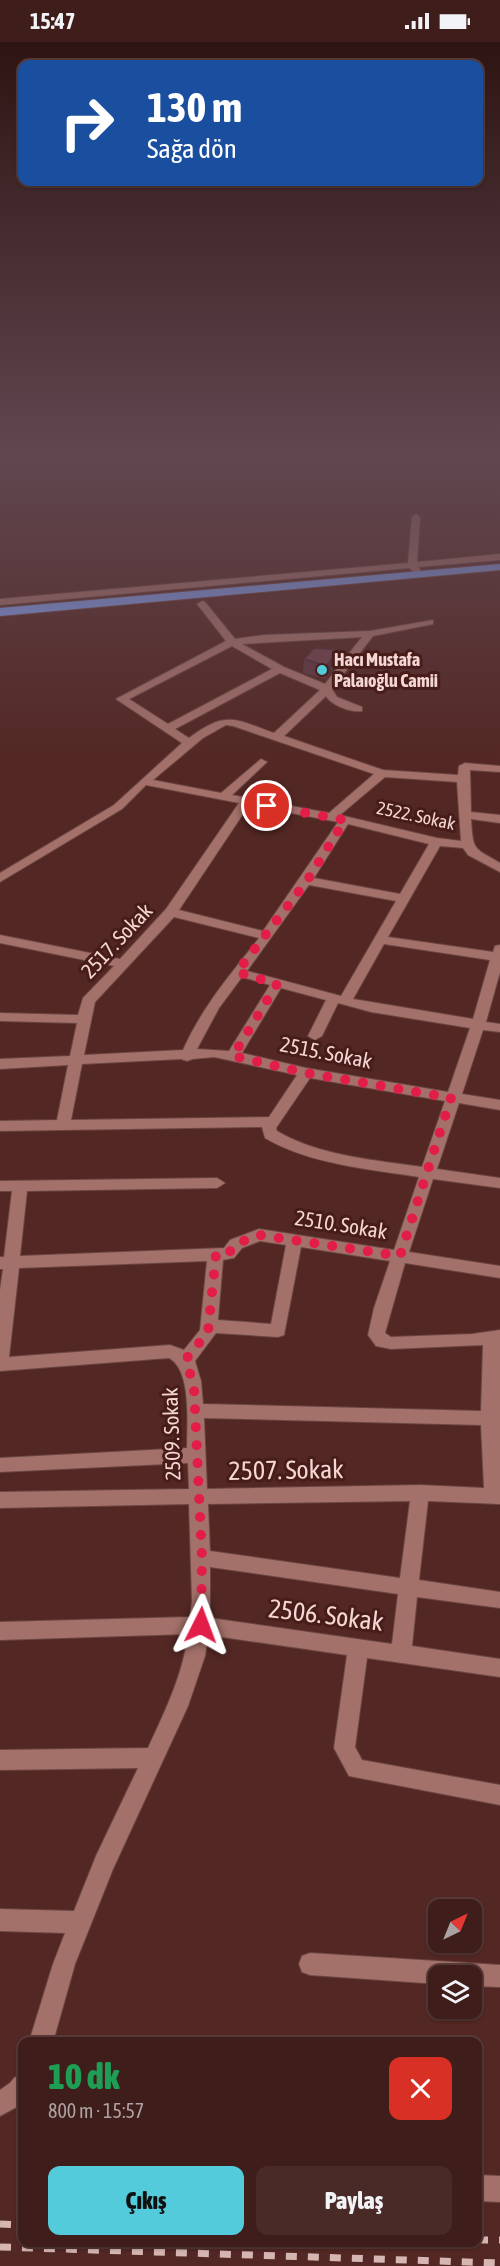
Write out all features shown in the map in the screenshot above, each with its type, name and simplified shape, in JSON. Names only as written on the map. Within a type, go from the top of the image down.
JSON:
[{"type":"highway","points":[[0,612],[415,569],[500,567]]},
{"type":"highway","points":[[0,622],[500,579]]},
{"type":"street","points":[[415,557],[415,569]]},
{"type":"street","points":[[0,602],[415,569],[500,557]]},
{"type":"street","points":[[202,604],[232,642],[280,669],[327,688],[333,699],[358,709]]},
{"type":"street","points":[[190,743],[120,699],[232,642],[264,638],[370,634],[430,622]]},
{"type":"street","points":[[276,736],[327,688],[370,634]]},
{"type":"street","points":[[167,729],[280,669]]},
{"type":"street","points":[[0,878],[118,807],[131,792],[146,782],[190,743],[220,723],[236,723],[382,773],[463,779]]},
{"type":"street","points":[[222,798],[261,762]]},
{"type":"street","points":[[500,769],[465,766],[463,779],[467,815],[467,845],[472,852],[500,867]]},
{"type":"street","points":[[331,817],[382,773]]},
{"type":"street","name":"2522. Sokak","points":[[146,782],[331,817],[436,842],[467,845]]},
{"type":"street","name":"2517. Sokak","points":[[63,1125],[88,1001],[125,964],[171,912],[245,802]]},
{"type":"street","points":[[467,815],[500,819]]},
{"type":"street","points":[[187,1056],[198,1028],[237,972],[267,936],[307,881],[345,820]]},
{"type":"street","points":[[315,1036],[381,940],[436,842]]},
{"type":"street","points":[[307,881],[403,898]]},
{"type":"street","points":[[171,912],[267,936]]},
{"type":"street","points":[[0,939],[125,964]]},
{"type":"street","points":[[381,940],[499,955],[478,1025],[451,1098],[377,1322],[376,1335],[382,1341],[391,1343],[496,1337],[490,1418],[496,1496]]},
{"type":"street","points":[[237,972],[339,1000],[500,1028]]},
{"type":"street","points":[[233,1056],[277,984]]},
{"type":"street","points":[[0,1017],[86,1019]]},
{"type":"street","name":"2515. Sokak","points":[[0,1064],[75,1062],[159,1054],[187,1056],[214,1053],[306,1073],[500,1105]]},
{"type":"street","points":[[306,1073],[269,1128],[270,1134],[281,1143],[426,1173],[500,1184]]},
{"type":"street","points":[[0,1126],[273,1122]]},
{"type":"street","points":[[0,1186],[217,1183]]},
{"type":"street","points":[[0,1363],[5,1263],[20,1186]]},
{"type":"street","name":"2510. Sokak","points":[[5,1263],[228,1254],[236,1244],[259,1235],[500,1272]]},
{"type":"street","points":[[209,1326],[278,1331],[295,1239]]},
{"type":"street","points":[[186,1359],[208,1332],[216,1254]]},
{"type":"street","name":"2509. Sokak","points":[[0,1363],[157,1350],[180,1353],[186,1359],[194,1388],[195,1455],[202,1558],[201,1625],[192,1665],[155,1758],[104,1864],[64,1964],[42,2037]]},
{"type":"street","points":[[194,1411],[490,1418]]},
{"type":"street","points":[[0,1465],[195,1455]]},
{"type":"street","points":[[401,1652],[420,1493]]},
{"type":"street","name":"2507. Sokak","points":[[0,1500],[420,1493],[496,1496]]},
{"type":"street","points":[[202,1558],[500,1600]]},
{"type":"street","name":"2506. Sokak","points":[[0,1631],[201,1625],[500,1668]]},
{"type":"street","points":[[358,1648],[344,1748],[356,1768],[500,1795]]},
{"type":"street","points":[[0,1760],[155,1758]]},
{"type":"street","points":[[0,1920],[81,1922]]},
{"type":"street","points":[[310,1964],[500,1976]]},
{"type":"street","points":[[0,2104],[18,2093]]},
{"type":"street","points":[[482,2188],[500,2189]]},
{"type":"building","points":[[314,648],[339,650],[326,666],[304,659]]},
{"type":"railway","points":[[0,2224],[18,2225]]},
{"type":"railway","points":[[482,2240],[500,2240]]},
{"type":"railway","points":[[0,2247],[500,2263]]},
{"type":"place","name":"Hacı Mustafa Palaıoğlu Camii","points":[[322,670]]},
{"type":"route","points":[[201,1625],[202,1558],[196,1476],[194,1388],[191,1369],[186,1359],[208,1332],[216,1254],[228,1254],[236,1244],[247,1238],[273,1235],[400,1256],[451,1098],[306,1073],[233,1056],[277,984],[237,972],[267,936],[307,881],[345,820],[267,806]]}]
